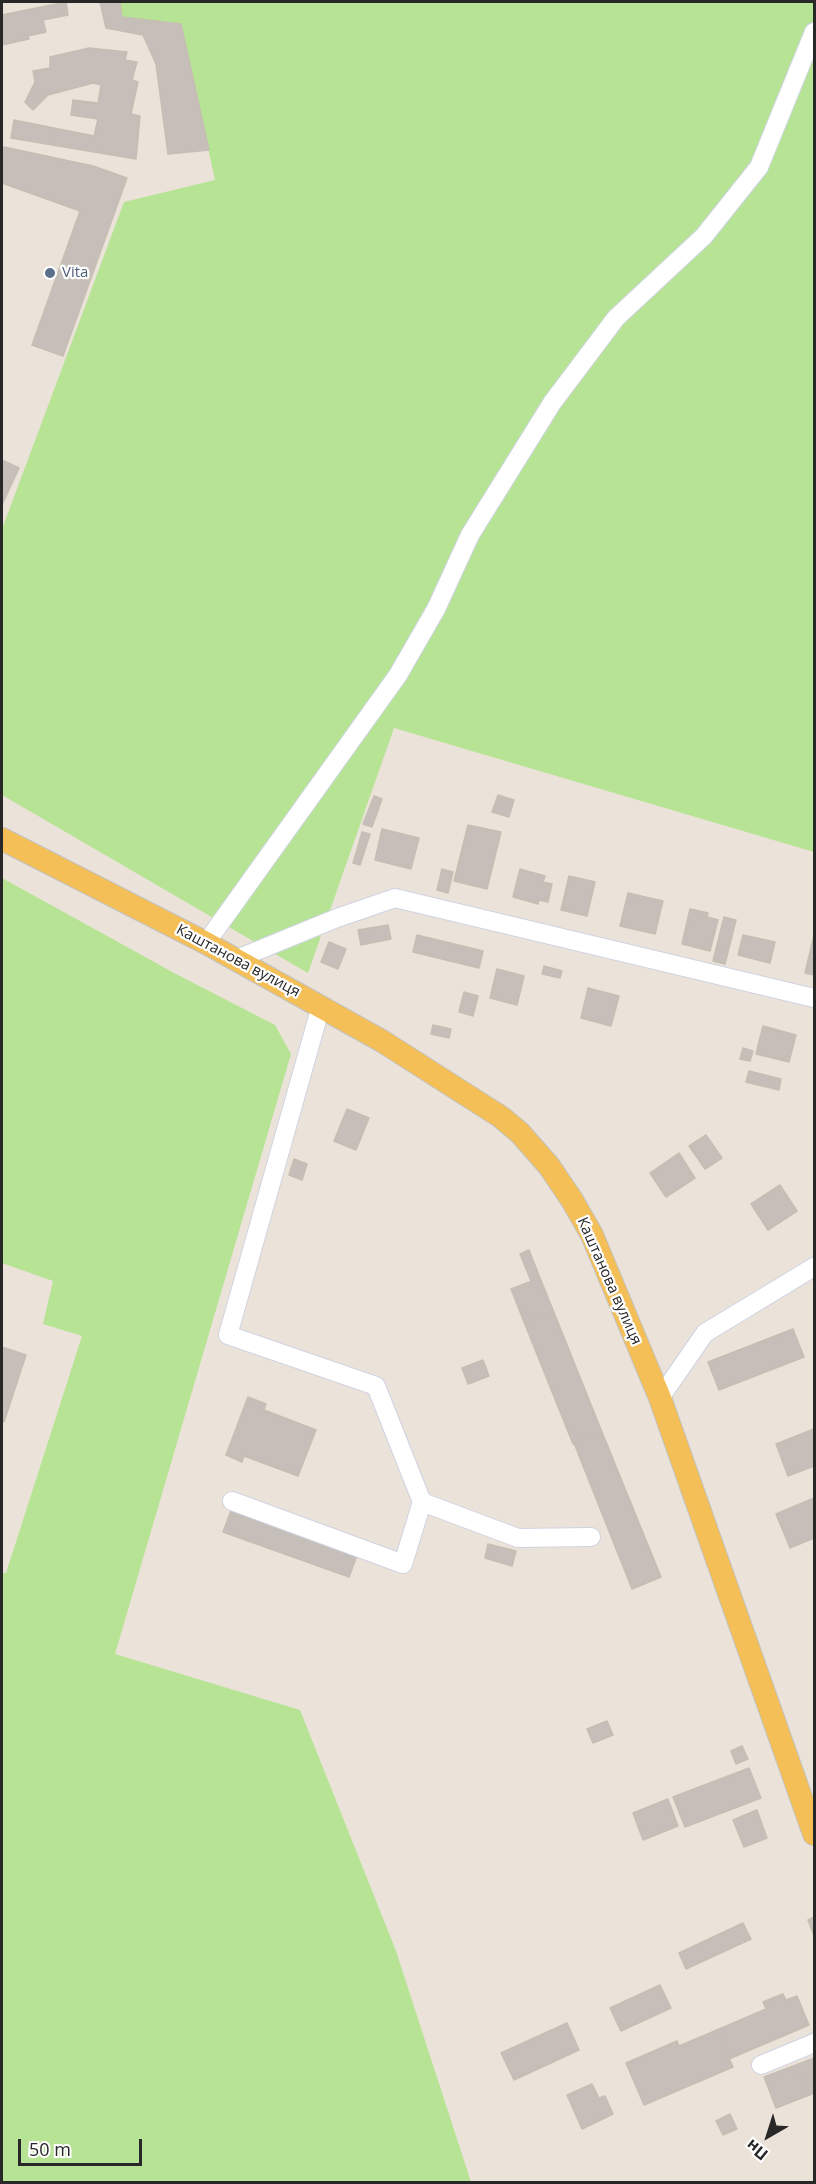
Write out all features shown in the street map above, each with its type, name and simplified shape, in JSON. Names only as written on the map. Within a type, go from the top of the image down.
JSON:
[{"type":"main road","name":"Каштанова вулиця","points":[[2,839],[237,959],[422,1065],[494,1112],[520,1132],[549,1166],[592,1235],[660,1398],[814,1834]]},
{"type":"street","points":[[206,943],[398,675],[436,609],[470,536],[552,403],[616,318],[704,236],[759,167],[814,32]]},
{"type":"street","points":[[237,959],[337,918],[395,898],[814,998]]},
{"type":"street","points":[[232,1501],[403,1564],[422,1502],[376,1386],[228,1335],[321,1006]]},
{"type":"street","points":[[660,1398],[705,1333],[814,1267]]},
{"type":"street","points":[[422,1502],[518,1538],[591,1537]]},
{"type":"street","points":[[761,2065],[814,2043]]},
{"type":"green space","points":[[120,2],[814,2],[814,852],[394,728],[308,973],[2,795],[2,529],[124,202],[215,180],[181,24],[122,17]]},
{"type":"green space","points":[[2,878],[176,974],[275,1025],[291,1054],[115,1654],[300,1710],[396,1951],[471,2182],[2,2182],[2,1573],[6,1573],[82,1336],[43,1324],[53,1281],[2,1263]]},
{"type":"building","points":[[66,2],[68,15],[43,20],[46,32],[28,36],[29,39],[2,45],[2,15]]},
{"type":"building","points":[[100,2],[120,2],[122,17],[181,24],[209,150],[168,154],[156,64],[143,35],[106,28]]},
{"type":"building","points":[[89,48],[127,52],[125,60],[137,62],[132,80],[138,82],[131,114],[140,116],[136,159],[11,138],[14,120],[94,136],[98,119],[71,115],[73,100],[98,103],[101,85],[93,83],[48,95],[33,110],[25,102],[35,82],[33,71],[50,68],[50,57]]},
{"type":"building","points":[[4,147],[93,166],[127,178],[63,356],[32,345],[80,211],[2,183]]},
{"type":"building","points":[[2,460],[19,468],[2,505]]},
{"type":"building","points":[[498,795],[514,800],[509,817],[492,812]]},
{"type":"building","points":[[374,796],[382,799],[372,827],[363,824]]},
{"type":"building","points":[[468,825],[501,832],[487,889],[454,881]]},
{"type":"building","points":[[382,829],[419,838],[411,869],[375,860]]},
{"type":"building","points":[[362,832],[370,834],[364,853],[357,850]]},
{"type":"building","points":[[357,850],[364,853],[360,865],[353,863]]},
{"type":"building","points":[[442,869],[453,872],[448,893],[437,890]]},
{"type":"building","points":[[520,869],[545,876],[543,882],[552,884],[548,902],[539,900],[538,904],[513,897]]},
{"type":"building","points":[[569,876],[595,882],[587,916],[561,910]]},
{"type":"building","points":[[628,893],[663,901],[655,934],[620,926]]},
{"type":"building","points":[[690,909],[708,913],[707,917],[718,920],[710,951],[682,944]]},
{"type":"building","points":[[724,917],[736,920],[725,964],[713,961]]},
{"type":"building","points":[[388,925],[391,939],[361,945],[358,930]]},
{"type":"building","points":[[417,935],[483,951],[479,968],[413,952]]},
{"type":"building","points":[[743,935],[775,942],[770,963],[738,955]]},
{"type":"building","points":[[814,935],[814,975],[805,973]]},
{"type":"building","points":[[329,942],[346,949],[338,969],[321,962]]},
{"type":"building","points":[[544,966],[562,971],[560,978],[542,974]]},
{"type":"building","points":[[497,969],[524,976],[517,1005],[490,998]]},
{"type":"building","points":[[588,988],[619,996],[611,1026],[581,1018]]},
{"type":"building","points":[[464,992],[478,996],[473,1016],[459,1012]]},
{"type":"building","points":[[433,1025],[451,1029],[449,1038],[431,1034]]},
{"type":"building","points":[[763,1026],[796,1035],[789,1062],[756,1054]]},
{"type":"building","points":[[743,1048],[753,1051],[750,1061],[740,1059]]},
{"type":"building","points":[[749,1071],[781,1079],[779,1090],[746,1082]]},
{"type":"building","points":[[347,1109],[369,1118],[356,1150],[334,1141]]},
{"type":"building","points":[[706,1135],[722,1158],[705,1169],[689,1146]]},
{"type":"building","points":[[679,1153],[695,1178],[666,1197],[650,1173]]},
{"type":"building","points":[[294,1159],[307,1164],[302,1180],[289,1175]]},
{"type":"building","points":[[780,1185],[797,1211],[768,1230],[751,1204]]},
{"type":"building","points":[[529,1250],[540,1278],[531,1281],[520,1254]]},
{"type":"building","points":[[540,1278],[553,1310],[524,1322],[511,1289]]},
{"type":"building","points":[[553,1310],[602,1432],[573,1444],[524,1322]]},
{"type":"building","points":[[793,1329],[804,1357],[719,1390],[708,1362]]},
{"type":"building","points":[[2,1347],[26,1355],[4,1422],[2,1421]]},
{"type":"building","points":[[483,1360],[489,1376],[468,1384],[462,1368]]},
{"type":"building","points":[[248,1397],[266,1404],[264,1410],[316,1430],[298,1476],[244,1456],[242,1462],[226,1455]]},
{"type":"building","points":[[814,1429],[814,1466],[788,1476],[776,1444]]},
{"type":"building","points":[[602,1432],[661,1577],[632,1589],[574,1443]]},
{"type":"building","points":[[814,1498],[814,1538],[790,1548],[776,1514]]},
{"type":"building","points":[[232,1508],[358,1553],[349,1577],[223,1532]]},
{"type":"building","points":[[488,1544],[516,1551],[512,1566],[485,1558]]},
{"type":"building","points":[[607,1721],[613,1735],[593,1743],[587,1729]]},
{"type":"building","points":[[742,1746],[748,1759],[736,1764],[731,1751]]},
{"type":"building","points":[[749,1768],[761,1798],[685,1827],[673,1797]]},
{"type":"building","points":[[668,1799],[678,1826],[643,1840],[633,1813]]},
{"type":"building","points":[[757,1810],[767,1838],[744,1847],[733,1820]]},
{"type":"building","points":[[814,1917],[814,1936],[808,1920]]},
{"type":"building","points":[[743,1923],[751,1939],[686,1969],[679,1953]]},
{"type":"building","points":[[660,1985],[671,2008],[621,2031],[610,2008]]},
{"type":"building","points":[[783,1994],[786,2000],[797,1996],[809,2025],[729,2059],[717,2030],[766,2009],[763,2002]]},
{"type":"building","points":[[567,2023],[579,2050],[514,2080],[501,2053]]},
{"type":"building","points":[[717,2030],[733,2067],[644,2105],[626,2063],[677,2041],[679,2046]]},
{"type":"building","points":[[814,2058],[814,2093],[807,2096],[796,2065]]},
{"type":"building","points":[[796,2065],[807,2096],[776,2108],[764,2077]]},
{"type":"building","points":[[592,2084],[599,2098],[605,2096],[613,2114],[582,2129],[567,2095]]},
{"type":"building","points":[[730,2114],[737,2129],[723,2135],[716,2121]]},
{"type":"place","name":"Vita","points":[[50,273]]}]
